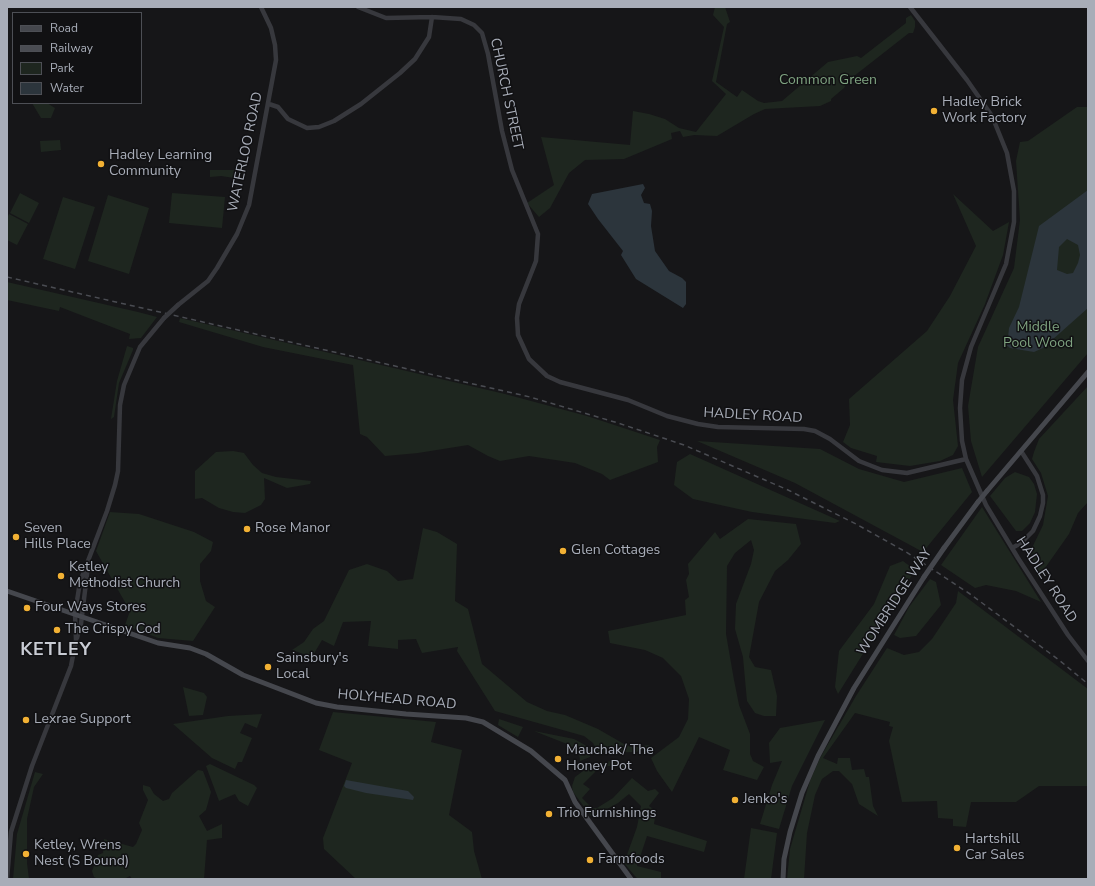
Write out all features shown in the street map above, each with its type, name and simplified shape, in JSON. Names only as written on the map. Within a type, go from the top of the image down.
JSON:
[{"type":"main road","name":"WOMBRIDGE WAY","points":[[783,879],[784,859],[790,832],[802,793],[818,756],[858,682],[924,576],[978,502],[1088,372]]},
{"type":"main road","name":"HOLYHEAD ROAD","points":[[7,590],[158,642],[190,648],[206,654],[243,675],[316,703],[337,707],[406,714],[466,718],[483,722],[509,736],[531,751],[564,780],[575,802],[631,879]]},
{"type":"street","name":"WATERLOO ROAD","points":[[89,561],[115,485],[118,471],[120,405],[124,385],[140,347],[164,318],[208,281],[237,234],[249,205],[276,60],[276,45],[271,28],[261,7]]},
{"type":"street","name":"CHURCH STREET","points":[[358,7],[386,18],[432,17],[466,21],[474,25],[482,33],[488,54],[502,131],[512,170],[530,215]]},
{"type":"street","points":[[910,7],[967,80],[992,116],[1007,153],[1014,191],[1014,222],[1006,264],[971,347],[962,380],[960,408],[962,441],[966,459]]},
{"type":"street","points":[[269,104],[278,107],[288,119],[307,128],[319,127],[334,121],[360,104],[415,59],[429,37],[432,17]]},
{"type":"street","name":"HADLEY ROAD","points":[[530,215],[538,234],[538,248],[536,261],[519,304],[517,318],[518,335],[528,359],[547,376],[560,382],[628,400],[667,416],[698,424],[804,429],[816,431],[830,439],[859,461],[882,470],[907,472],[966,459],[986,505],[1068,635],[1088,661]]},
{"type":"street","points":[[1012,548],[1028,537],[1038,523],[1042,512],[1043,495],[1040,482],[1021,451]]},
{"type":"street","points":[[1014,458],[1026,461]]},
{"type":"street","points":[[76,640],[75,613],[80,582],[89,561]]},
{"type":"street","points":[[7,879],[11,832],[32,766],[71,666],[76,640],[80,630],[83,593],[89,561]]},
{"type":"green space","name":"Common Green","points":[[715,7],[725,7],[730,22],[727,24],[716,82],[737,97],[742,90],[758,101],[764,103],[782,101],[828,62],[857,56],[861,58],[906,23],[906,18],[911,15],[915,21],[915,27],[913,33],[909,33],[849,80],[844,88],[831,99],[831,101],[820,106],[765,109],[717,136],[694,135],[683,137],[680,131],[671,133],[672,139],[624,159],[585,160],[569,173],[550,208],[539,217],[527,203],[554,185],[541,137],[630,145],[633,111],[665,119],[679,128],[696,132],[726,94],[712,81],[724,27],[713,15]]},
{"type":"green space","points":[[33,104],[49,104],[55,108],[51,118],[41,118]]},
{"type":"green space","name":"Middle Pool Wood","points":[[1077,107],[1088,107],[1088,353],[982,477],[971,441],[968,406],[978,347],[1014,268],[1020,220],[1016,161],[1020,142],[1028,141]]},
{"type":"green space","points":[[60,140],[61,150],[41,152],[40,141]]},
{"type":"green space","points":[[210,170],[235,170],[234,178],[221,176],[210,177]]},
{"type":"green space","points":[[20,193],[39,203],[29,223],[10,213]]},
{"type":"green space","points":[[172,193],[225,197],[222,228],[169,223]]},
{"type":"green space","points":[[953,194],[993,231],[1009,222],[1003,255],[985,304],[958,363],[953,400],[958,446],[953,455],[940,461],[910,466],[876,462],[877,456],[851,448],[843,442],[850,425],[849,399],[927,331],[950,296],[976,246]]},
{"type":"green space","points":[[108,195],[149,208],[129,274],[88,261]]},
{"type":"green space","points":[[63,197],[95,207],[75,269],[43,259]]},
{"type":"green space","points":[[9,214],[28,224],[17,245],[7,240],[7,218]]},
{"type":"green space","points":[[7,282],[157,317],[141,338],[129,339],[130,334],[60,307],[59,311],[7,300]]},
{"type":"green space","points":[[180,318],[505,394],[587,416],[660,440],[657,447],[658,462],[610,480],[602,474],[575,463],[529,456],[500,461],[468,445],[418,453],[385,456],[367,437],[360,434],[353,365],[263,347],[179,322]]},
{"type":"green space","points":[[127,346],[133,348],[133,350],[119,383],[114,417],[111,419],[117,381]]},
{"type":"green space","points":[[1088,386],[1088,502],[1078,513],[1069,534],[1038,578],[1033,560],[1029,554],[1043,525],[1048,496],[1041,473],[1032,459],[1039,439]]},
{"type":"green space","points":[[697,441],[820,449],[859,469],[904,482],[962,468],[972,492],[923,552],[795,483]]},
{"type":"green space","points":[[233,451],[244,453],[253,465],[262,473],[276,477],[311,481],[310,484],[287,488],[264,478],[265,499],[261,505],[245,513],[233,512],[219,508],[202,498],[195,499],[195,471],[216,452]]},
{"type":"green space","points":[[690,454],[840,521],[835,523],[752,512],[693,499],[674,485],[677,462]]},
{"type":"green space","points":[[1015,472],[1029,477],[1034,484],[1037,494],[1035,512],[1030,523],[1022,531],[1016,531],[990,496],[1005,478]]},
{"type":"green space","points":[[982,507],[1041,602],[1016,591],[986,585],[975,588],[941,565]]},
{"type":"green space","points":[[110,512],[139,514],[194,532],[213,542],[211,551],[200,564],[200,581],[206,601],[215,607],[193,641],[158,638],[125,625],[130,611],[96,551]]},
{"type":"green space","points":[[748,519],[796,524],[801,544],[788,560],[775,571],[759,602],[749,657],[755,667],[771,670],[777,696],[776,716],[764,716],[755,713],[747,701],[743,657],[735,629],[736,604],[751,564],[754,550],[751,540],[735,553],[727,566],[726,634],[734,680],[739,705],[750,734],[750,754],[753,761],[764,767],[757,780],[723,770],[730,750],[699,737],[672,792],[657,771],[651,758],[679,737],[688,719],[689,699],[681,676],[663,658],[645,650],[610,643],[608,631],[686,615],[685,600],[689,597],[686,580],[689,574],[688,564],[715,532],[720,539]]},
{"type":"green space","points":[[423,528],[437,532],[457,544],[455,601],[468,609],[482,664],[527,702],[547,711],[565,715],[598,729],[632,747],[650,745],[651,747],[636,752],[598,752],[593,743],[584,736],[495,711],[457,651],[458,647],[422,653],[416,639],[398,640],[398,649],[368,646],[371,621],[343,622],[334,646],[322,640],[312,657],[292,650],[304,642],[313,629],[324,621],[349,570],[367,564],[387,571],[398,581],[413,579]]},
{"type":"green space","points":[[903,561],[915,570],[838,694],[835,687],[839,651],[874,604],[890,566]]},
{"type":"green space","points":[[930,579],[936,582],[941,605],[916,636],[900,638],[894,635],[909,607]]},
{"type":"green space","points":[[958,591],[1088,689],[1088,786],[1039,786],[1016,802],[971,802],[966,827],[953,826],[953,819],[938,818],[937,801],[902,802],[889,741],[893,727],[889,726],[890,722],[855,713],[823,758],[837,764],[838,758],[850,758],[852,770],[864,769],[866,777],[869,777],[873,806],[878,816],[859,804],[852,784],[839,771],[833,771],[822,779],[815,795],[807,833],[804,879],[787,879],[790,849],[810,781],[820,758],[856,696],[887,648],[904,655],[919,652],[932,639],[956,603]]},
{"type":"green space","points":[[183,687],[204,693],[207,697],[203,715],[189,716]]},
{"type":"green space","points":[[333,712],[436,722],[431,742],[462,750],[449,815],[472,832],[474,851],[482,879],[356,879],[324,849],[323,838],[352,763],[319,750]]},
{"type":"green space","points":[[262,714],[257,728],[245,723],[240,733],[252,738],[242,762],[238,762],[235,769],[212,758],[173,724],[228,716]]},
{"type":"green space","points":[[499,719],[523,727],[518,737],[498,725]]},
{"type":"green space","points":[[825,720],[792,786],[779,829],[760,824],[772,785],[782,761],[770,763],[769,743],[780,728]]},
{"type":"green space","points":[[534,731],[574,739],[585,745],[590,750],[590,757],[580,761],[579,752],[567,744]]},
{"type":"green space","points":[[611,761],[624,763],[631,767],[628,770],[619,766],[601,766],[583,784],[590,789],[582,798],[592,808],[597,808],[613,798],[632,778],[648,791],[655,789],[659,793],[649,806],[656,811],[654,824],[707,841],[704,852],[647,836],[637,866],[661,872],[661,879],[638,879],[624,863],[637,827],[641,806],[629,794],[618,803],[598,814],[591,816],[573,792],[572,786],[575,777],[590,766]]},
{"type":"green space","points":[[210,764],[254,785],[257,788],[248,806],[239,801],[235,794],[219,801],[206,766]]},
{"type":"green space","points":[[198,770],[203,771],[211,792],[206,810],[199,816],[207,831],[222,824],[222,838],[207,840],[204,879],[132,879],[130,876],[126,878],[94,877],[92,871],[98,855],[103,853],[104,839],[133,847],[136,844],[142,830],[139,823],[148,800],[143,790],[143,785],[150,787],[154,794],[163,801],[169,799],[172,793]]},
{"type":"green space","points":[[35,772],[43,774],[34,787],[27,819],[27,863],[29,879],[13,879],[17,834]]},
{"type":"green space","points":[[751,828],[777,833],[771,879],[744,879]]},
{"type":"water","points":[[643,184],[645,188],[641,195],[644,203],[650,204],[652,211],[651,226],[655,251],[669,271],[686,282],[686,304],[683,308],[636,279],[621,255],[623,251],[588,204],[592,194]]},
{"type":"water","points":[[1088,190],[1088,308],[1043,348],[1034,352],[1010,348],[1003,342],[1008,338],[1009,328],[1019,307],[1039,226]],"holes":[[[1067,239],[1078,245],[1080,255],[1073,273],[1067,274],[1057,270],[1059,247]]]},
{"type":"water","points":[[346,780],[408,791],[414,797],[413,800],[366,793],[346,788],[344,786]]},
{"type":"railway","points":[[7,277],[530,397],[618,423],[684,445],[788,490],[856,524],[906,552],[970,594],[1059,660],[1088,684]]},
{"type":"place","name":"Hadley Brick Work Factory","points":[[934,111]]},
{"type":"place","name":"Hadley Learning Community","points":[[101,164]]},
{"type":"place","name":"Rose Manor","points":[[247,529]]},
{"type":"place","name":"Seven Hills Place","points":[[16,537]]},
{"type":"place","name":"Glen Cottages","points":[[563,551]]},
{"type":"place","name":"Ketley Methodist Church","points":[[61,576]]},
{"type":"place","name":"Four Ways Stores","points":[[27,608]]},
{"type":"place","name":"The Crispy Cod","points":[[57,630]]},
{"type":"place","name":"Sainsbury's Local","points":[[268,667]]},
{"type":"place","name":"Lexrae Support","points":[[26,720]]},
{"type":"place","name":"Mauchak/ The Honey Pot","points":[[558,759]]},
{"type":"place","name":"Jenko's","points":[[735,800]]},
{"type":"place","name":"Trio Furnishings","points":[[549,814]]},
{"type":"place","name":"Hartshill Car Sales","points":[[957,848]]},
{"type":"place","name":"Ketley, Wrens Nest (S Bound)","points":[[26,854]]},
{"type":"place","name":"Farmfoods","points":[[590,860]]},
{"type":"district","name":"KETLEY","points":[[56,651]]}]
